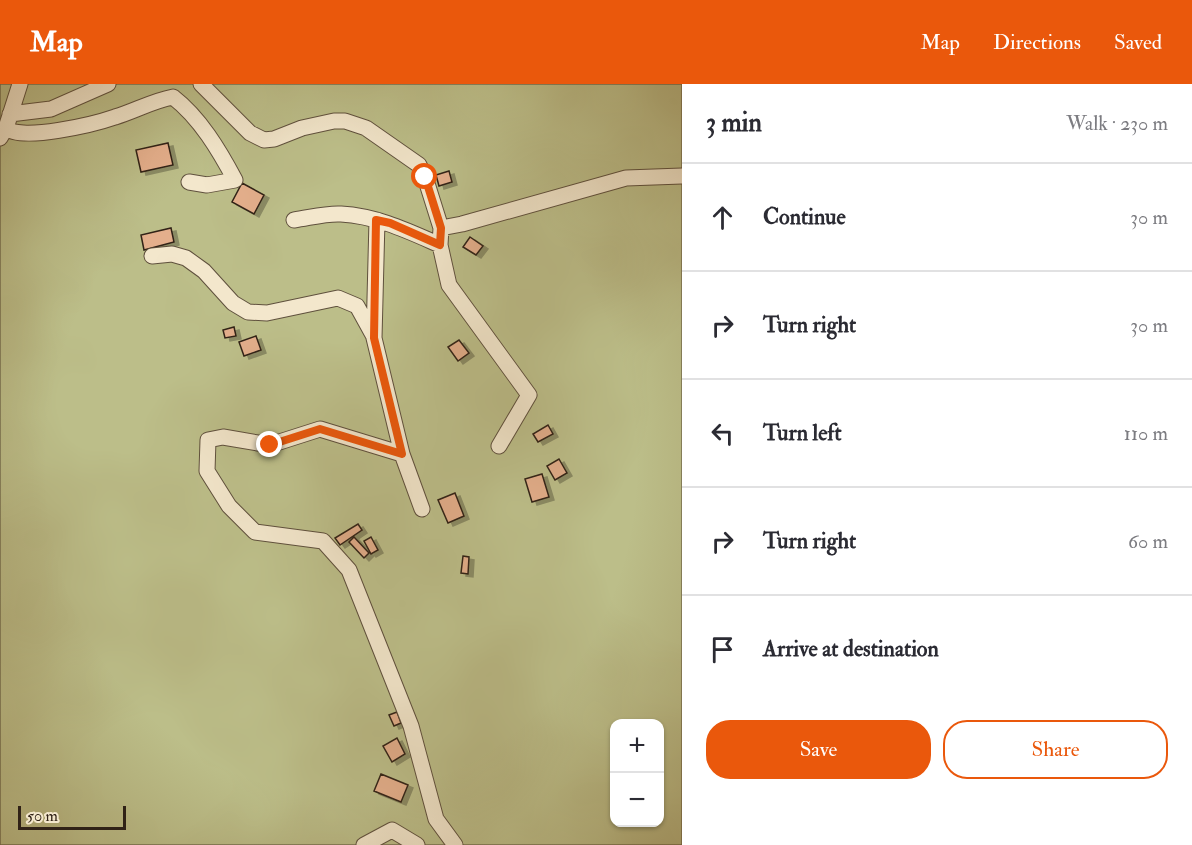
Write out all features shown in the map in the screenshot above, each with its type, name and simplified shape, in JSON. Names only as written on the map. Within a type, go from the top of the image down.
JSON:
[{"type":"street","points":[[6,127],[20,84]]},
{"type":"street","points":[[6,127],[108,84]]},
{"type":"street","points":[[201,84],[250,134],[264,140],[274,139],[302,128],[345,121],[366,128],[419,165],[441,228],[440,245],[449,285],[529,395],[499,446]]},
{"type":"street","points":[[6,127],[11,133],[29,134],[80,126],[117,117],[158,100],[173,97],[198,122],[217,148],[235,180],[207,185],[189,182]]},
{"type":"street","points":[[441,228],[626,178],[682,176]]},
{"type":"street","points":[[294,220],[340,214],[376,220],[390,223],[440,245]]},
{"type":"street","points":[[374,338],[376,220]]},
{"type":"street","points":[[152,256],[171,254],[186,258],[204,271],[233,303],[248,312],[267,313],[338,298],[357,306],[374,338],[402,454],[423,509]]},
{"type":"street","points":[[402,454],[320,429],[270,445],[223,436],[208,440],[207,471],[229,506],[255,532],[323,541],[349,570],[411,726],[436,819],[455,845]]},
{"type":"street","points":[[364,845],[392,830],[417,845]]},
{"type":"green space","points":[[0,84],[682,84],[682,845],[0,845]]},
{"type":"building","points":[[168,143],[173,165],[141,172],[136,150]]},
{"type":"building","points":[[449,171],[452,182],[439,186],[436,175]]},
{"type":"building","points":[[242,183],[264,195],[254,214],[232,202]]},
{"type":"building","points":[[171,228],[174,242],[144,250],[141,235]]},
{"type":"building","points":[[470,237],[483,246],[476,255],[463,247]]},
{"type":"building","points":[[234,327],[236,336],[225,338],[223,330]]},
{"type":"building","points":[[256,336],[261,350],[244,356],[239,342]]},
{"type":"building","points":[[459,340],[469,353],[458,361],[448,347]]},
{"type":"building","points":[[548,425],[553,434],[538,442],[533,434]]},
{"type":"building","points":[[559,459],[567,473],[555,480],[547,466]]},
{"type":"building","points":[[542,474],[549,497],[532,502],[525,479]]},
{"type":"building","points":[[455,493],[464,516],[448,523],[438,500]]},
{"type":"building","points":[[358,524],[362,530],[340,545],[335,538]]},
{"type":"building","points":[[354,537],[369,553],[364,558],[349,542]]},
{"type":"building","points":[[371,537],[378,550],[371,554],[364,541]]},
{"type":"building","points":[[463,556],[469,557],[468,574],[461,573]]},
{"type":"building","points":[[397,712],[401,723],[394,726],[389,715]]},
{"type":"building","points":[[397,738],[405,754],[392,762],[383,746]]},
{"type":"building","points":[[381,774],[408,785],[401,802],[374,791]]},
{"type":"route","points":[[270,445],[320,429],[402,454],[374,338],[376,220],[390,223],[440,245],[441,228],[425,177]]}]
